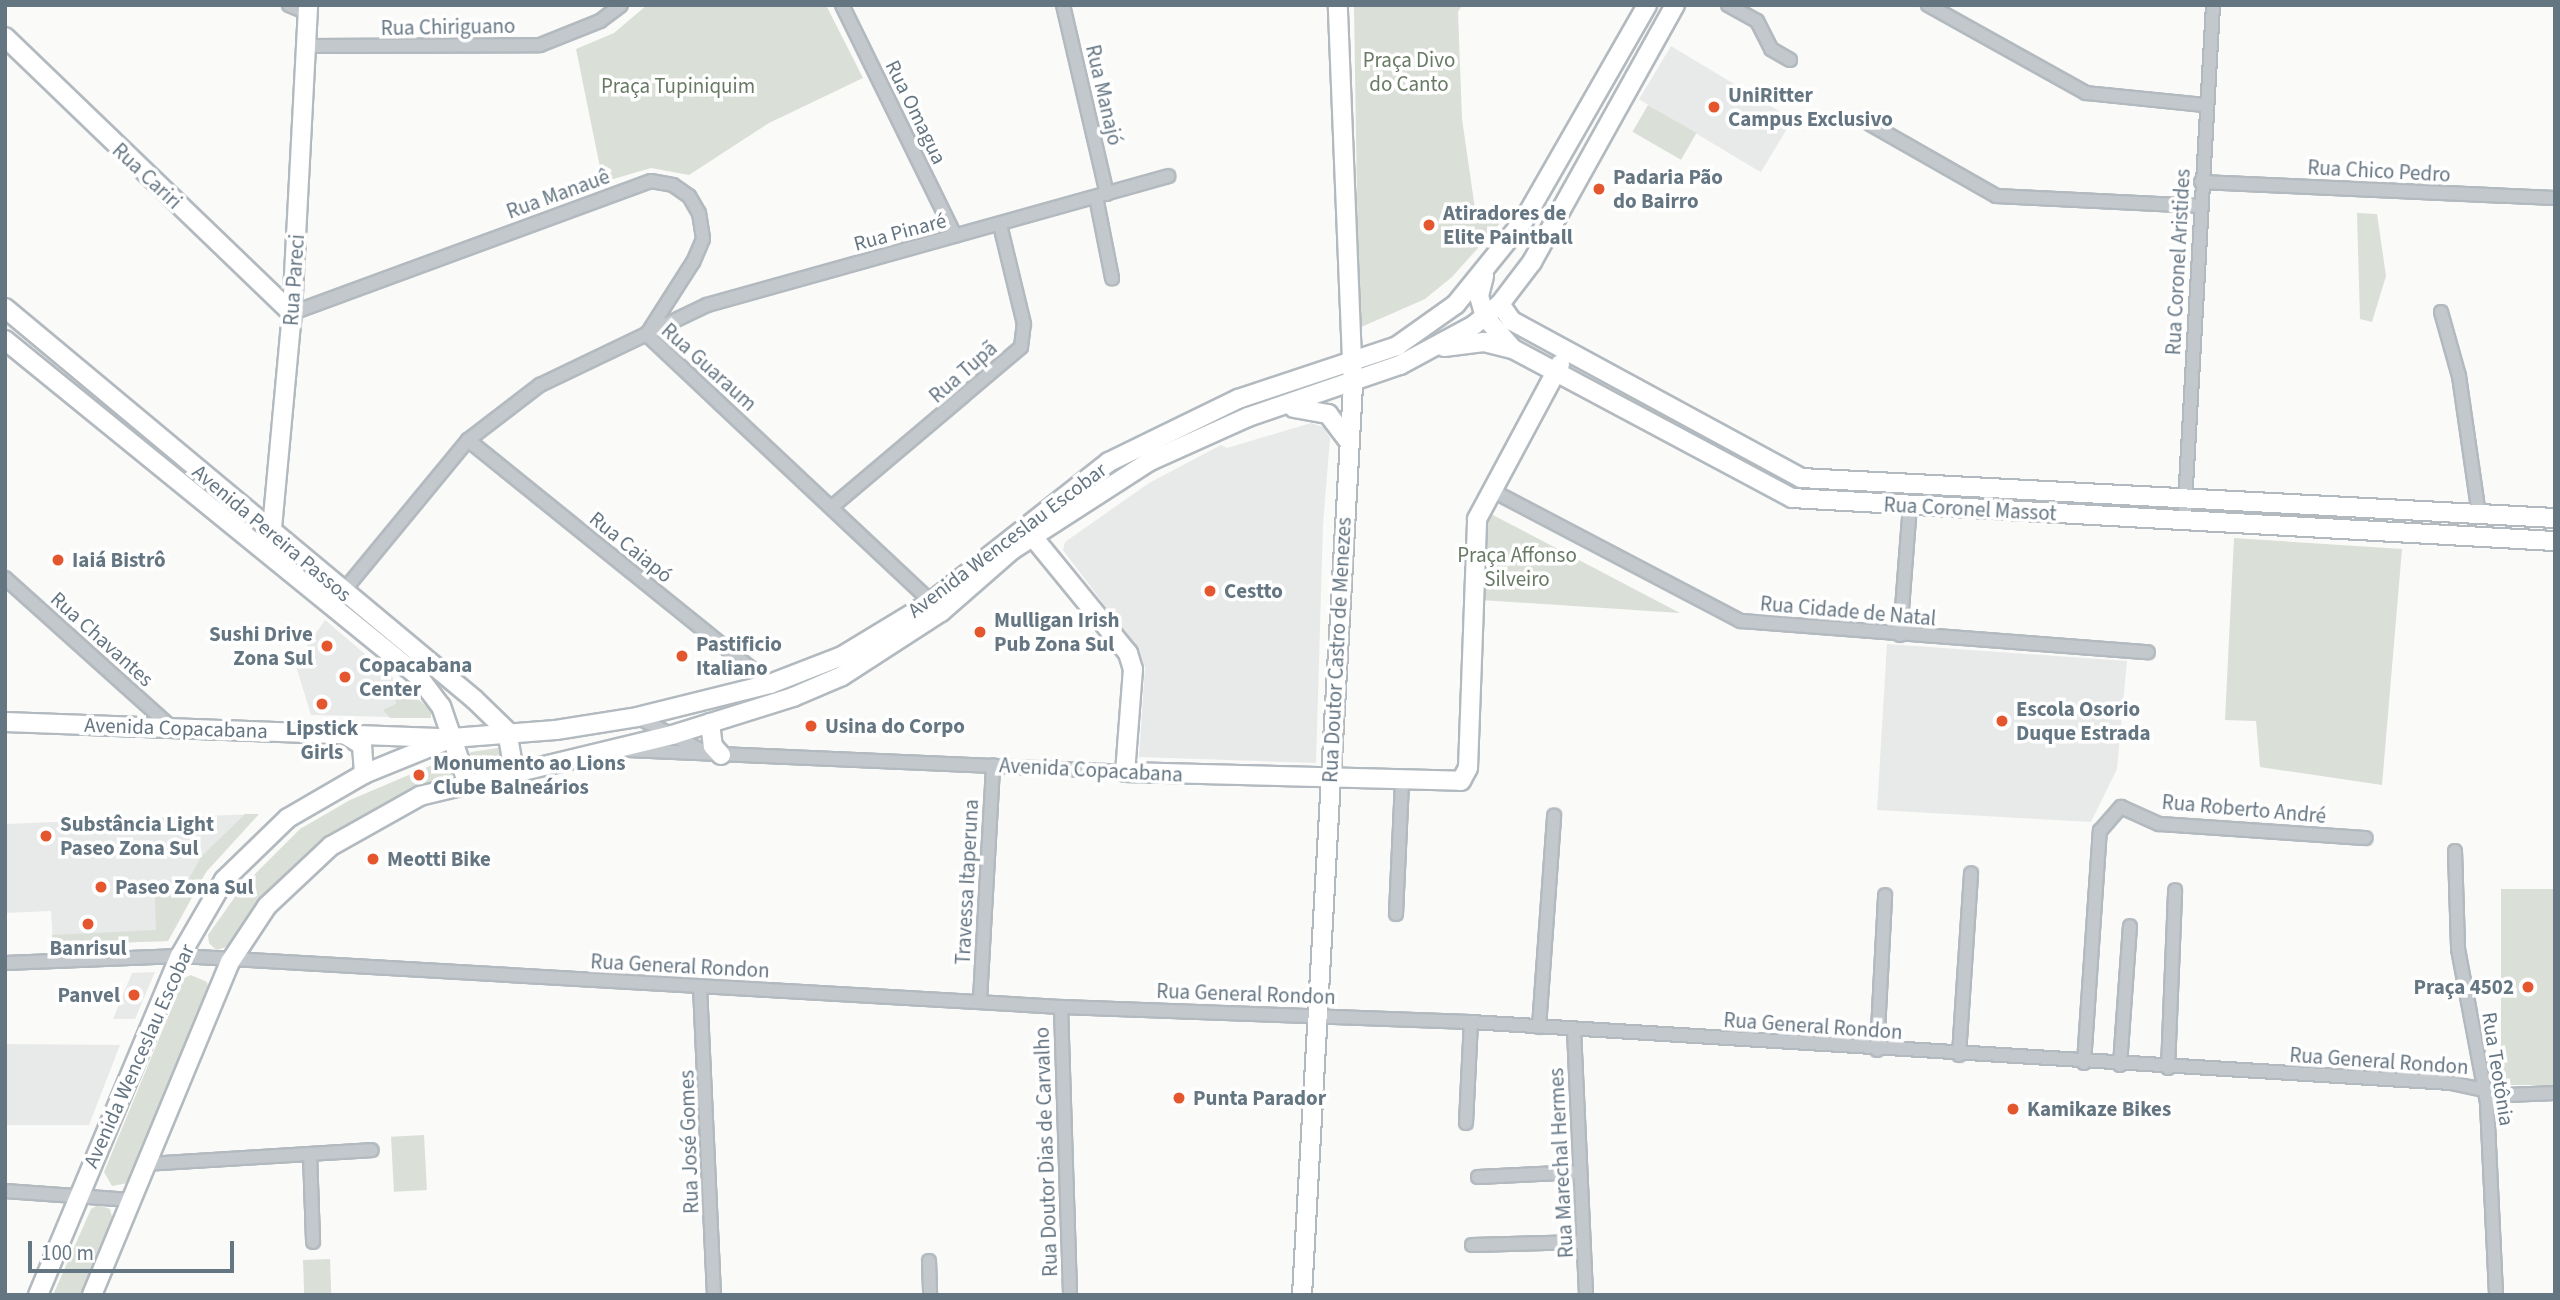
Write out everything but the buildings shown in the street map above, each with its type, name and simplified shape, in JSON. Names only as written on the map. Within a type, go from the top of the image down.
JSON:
[{"type":"street","points":[[289,5],[308,9]]},
{"type":"street","name":"Rua Chiriguano","points":[[308,46],[540,45],[600,21],[621,5]]},
{"type":"street","name":"Rua Omagua","points":[[842,5],[955,236]]},
{"type":"street","name":"Rua Manajó","points":[[1063,5],[1102,196],[1112,278]]},
{"type":"street","name":"Rua Doutor Castro de Menezes","points":[[1303,1295],[1315,1016],[1353,385],[1338,5]]},
{"type":"street","name":"Avenida Wenceslau Escobar","points":[[38,1295],[180,956],[233,871],[288,818],[364,774],[452,738],[507,731],[556,730],[637,717],[770,684],[842,656],[932,601],[1109,461],[1191,419],[1353,365],[1397,346],[1456,304],[1486,271],[1524,220],[1647,5]]},
{"type":"street","name":"Avenida Wenceslau Escobar","points":[[92,1295],[230,962],[267,906],[331,846],[420,796],[514,771],[621,750],[710,723],[842,676],[941,612],[1033,537],[1150,461],[1199,436],[1353,385],[1436,348],[1485,317],[1500,303],[1532,262],[1675,5]]},
{"type":"street","points":[[1728,5],[1757,21],[1771,49],[1790,60]]},
{"type":"street","points":[[1928,5],[2086,93],[2204,105]]},
{"type":"street","name":"Rua Coronel Aristides","points":[[2184,521],[2204,105],[2213,5]]},
{"type":"street","name":"Rua Pareci","points":[[268,553],[292,313],[308,9]]},
{"type":"street","name":"Rua Cariri","points":[[5,37],[292,313]]},
{"type":"street","points":[[1870,124],[1996,196],[2199,206]]},
{"type":"street","name":"Rua Pinaré","points":[[646,334],[707,305],[1168,176]]},
{"type":"street","name":"Rua Manauê","points":[[292,313],[651,181],[673,185],[690,196],[699,213],[703,239],[693,262],[646,334]]},
{"type":"street","name":"Rua Chico Pedro","points":[[2201,182],[2555,198]]},
{"type":"street","name":"Rua Tupã","points":[[833,506],[1021,346],[1024,324],[1000,225]]},
{"type":"street","points":[[1485,317],[1479,296],[1486,271]]},
{"type":"street","name":"Rua Coronel Massot","points":[[1500,303],[1512,321],[1801,478],[2555,518]]},
{"type":"street","name":"Avenida Pereira Passos","points":[[5,308],[272,532],[337,599]]},
{"type":"street","points":[[2441,312],[2459,376],[2479,515]]},
{"type":"street","name":"Rua Coronel Massot","points":[[1485,317],[1513,349],[1792,499],[2555,541]]},
{"type":"street","name":"Rua Guaraum","points":[[337,599],[468,440],[540,385],[646,334],[932,601]]},
{"type":"street","points":[[1352,339],[1369,349],[1397,346]]},
{"type":"street","name":"Avenida Pereira Passos","points":[[5,340],[268,553],[337,599],[423,670],[507,731]]},
{"type":"street","points":[[1436,348],[1483,342],[1513,349]]},
{"type":"street","points":[[1493,491],[1566,352]]},
{"type":"street","points":[[87,407],[103,390]]},
{"type":"street","points":[[1281,408],[1305,407],[1328,414],[1345,431],[1349,444]]},
{"type":"street","name":"Rua Caiapó","points":[[468,440],[770,684]]},
{"type":"street","name":"Rua Cidade de Natal","points":[[1493,491],[1741,621],[2148,652]]},
{"type":"street","name":"Avenida Copacabana","points":[[621,750],[1402,783],[1461,782],[1468,768],[1477,519],[1493,491]]},
{"type":"street","points":[[1900,635],[1910,506]]},
{"type":"street","points":[[1049,507],[1033,537],[1128,653],[1133,669],[1125,772]]},
{"type":"street","name":"Rua Chavantes","points":[[5,578],[172,728]]},
{"type":"street","name":"Avenida Pereira Passos","points":[[423,670],[441,706],[467,782]]},
{"type":"street","name":"Avenida Copacabana","points":[[637,717],[690,747],[721,755]]},
{"type":"street","name":"Avenida Copacabana","points":[[5,722],[452,738]]},
{"type":"street","points":[[710,723],[709,734],[721,755]]},
{"type":"street","points":[[507,731],[514,771]]},
{"type":"street","points":[[346,735],[362,745],[364,774]]},
{"type":"street","name":"Travessa Itaperuna","points":[[980,1000],[993,765]]},
{"type":"street","points":[[1396,914],[1402,783]]},
{"type":"street","name":"Rua Roberto André","points":[[2084,1063],[2100,831],[2121,807],[2159,824],[2366,838]]},
{"type":"street","points":[[1539,1027],[1553,816]]},
{"type":"street","name":"Rua Teotônia","points":[[2455,851],[2458,949],[2485,1089],[2496,1295]]},
{"type":"street","points":[[1959,1055],[1971,873]]},
{"type":"street","points":[[2168,1068],[2175,890]]},
{"type":"street","points":[[1877,1050],[1885,895]]},
{"type":"street","points":[[2120,1065],[2130,926]]},
{"type":"street","name":"Rua General Rondon","points":[[5,963],[180,956],[230,962],[980,1000],[1061,1007],[1471,1023],[2485,1089],[2507,1095],[2555,1093]]},
{"type":"street","name":"Rua José Gomes","points":[[700,987],[714,1295]]},
{"type":"street","name":"Rua Doutor Dias de Carvalho","points":[[1061,1007],[1070,1295]]},
{"type":"street","points":[[1466,1123],[1471,1023]]},
{"type":"street","name":"Rua Marechal Hermes","points":[[1574,1030],[1586,1295]]},
{"type":"street","points":[[146,1164],[372,1150]]},
{"type":"street","points":[[310,1154],[313,1242]]},
{"type":"street","points":[[1478,1177],[1580,1172]]},
{"type":"street","points":[[5,1191],[80,1194],[131,1200]]},
{"type":"street","points":[[1472,1245],[1583,1242]]},
{"type":"street","points":[[929,1261],[930,1295]]},
{"type":"shaded area","name":"UniRitter Campus Exclusivo","points":[[1671,46],[1793,119],[1761,172],[1639,99]]},
{"type":"shaded area","name":"Cestto","points":[[1311,423],[1323,427],[1330,438],[1323,525],[1316,763],[1139,757],[1145,667],[1139,651],[1063,550],[1065,542],[1149,483],[1221,445],[1227,448]]},
{"type":"shaded area","name":"Copacabana Center","points":[[325,620],[431,710],[431,718],[311,715],[295,663]]},
{"type":"shaded area","name":"Escola Osorio Duque Estrada","points":[[1887,644],[2127,661],[2117,769],[2091,822],[1877,810]]},
{"type":"shaded area","name":"Paseo Zona Sul","points":[[259,814],[206,872],[168,941],[53,945],[51,911],[5,913],[5,824]]},
{"type":"shaded area","name":"Panvel","points":[[155,972],[135,1019],[113,1019],[132,973]]},
{"type":"shaded area","points":[[5,1044],[120,1045],[89,1125],[5,1125]]},
{"type":"green space","name":"Praça Tupiniquim","points":[[647,5],[826,5],[863,78],[769,123],[689,175],[651,168],[603,182],[576,49],[614,33]]},
{"type":"green space","name":"Atiradores de Elite Paintball","points":[[1354,5],[1462,5],[1458,12],[1462,119],[1475,209],[1513,209],[1452,277],[1425,299],[1359,328]]},
{"type":"green space","points":[[1648,105],[1696,133],[1681,160],[1632,132]]},
{"type":"green space","points":[[2357,213],[2377,214],[2386,276],[2372,322],[2360,319]]},
{"type":"green space","name":"Praça Affonso Silveiro","points":[[1489,513],[1680,613],[1481,600],[1482,536]]},
{"type":"green space","points":[[2234,538],[2402,549],[2382,785],[2260,767],[2256,721],[2225,720]]},
{"type":"green space","points":[[408,691],[431,710],[431,718],[390,718],[383,710],[396,704],[395,692]]},
{"type":"green space","points":[[502,749],[502,764],[471,768],[467,757],[471,752]]},
{"type":"green space","points":[[451,757],[457,775],[418,787],[342,827],[281,882],[230,946],[216,950],[209,943],[208,935],[242,887],[300,829],[350,800]]},
{"type":"green space","points":[[245,814],[259,814],[206,872],[168,941],[53,945],[52,935],[156,930],[155,897],[180,895],[201,857]]},
{"type":"green space","name":"Praça 4502","points":[[2501,889],[2555,889],[2555,1085],[2501,1085]]},
{"type":"green space","points":[[191,975],[207,982],[209,991],[128,1183],[112,1186],[104,1172],[184,978]]},
{"type":"green space","points":[[424,1135],[427,1190],[394,1192],[391,1137]]},
{"type":"green space","points":[[98,1205],[110,1209],[112,1217],[82,1295],[53,1295],[91,1209]]},
{"type":"green space","points":[[330,1259],[331,1295],[304,1295],[303,1260]]},
{"type":"place","name":"UniRitter Campus Exclusivo","points":[[1714,107]]},
{"type":"place","name":"Padaria Pão do Bairro","points":[[1599,189]]},
{"type":"place","name":"Atiradores de Elite Paintball","points":[[1429,225]]},
{"type":"place","name":"Iaiá Bistrô","points":[[58,560]]},
{"type":"place","name":"Cestto","points":[[1210,591]]},
{"type":"place","name":"Mulligan Irish Pub Zona Sul","points":[[980,632]]},
{"type":"place","name":"Sushi Drive Zona Sul","points":[[327,646]]},
{"type":"place","name":"Pastificio Italiano","points":[[682,656]]},
{"type":"place","name":"Copacabana Center","points":[[345,677]]},
{"type":"place","name":"Lipstick Girls","points":[[322,704]]},
{"type":"place","name":"Escola Osorio Duque Estrada","points":[[2002,721]]},
{"type":"place","name":"Usina do Corpo","points":[[811,726]]},
{"type":"place","name":"Monumento ao Lions Clube Balneários","points":[[419,775]]},
{"type":"place","name":"Substância Light Paseo Zona Sul","points":[[46,836]]},
{"type":"place","name":"Meotti Bike","points":[[373,859]]},
{"type":"place","name":"Paseo Zona Sul","points":[[101,887]]},
{"type":"place","name":"Banrisul","points":[[88,924]]},
{"type":"place","name":"Praça 4502","points":[[2528,987]]},
{"type":"place","name":"Panvel","points":[[134,995]]},
{"type":"place","name":"Punta Parador","points":[[1179,1098]]},
{"type":"place","name":"Kamikaze Bikes","points":[[2013,1109]]},
{"type":"park label","name":"Praça Divo do Canto","points":[[1409,72]]}]
